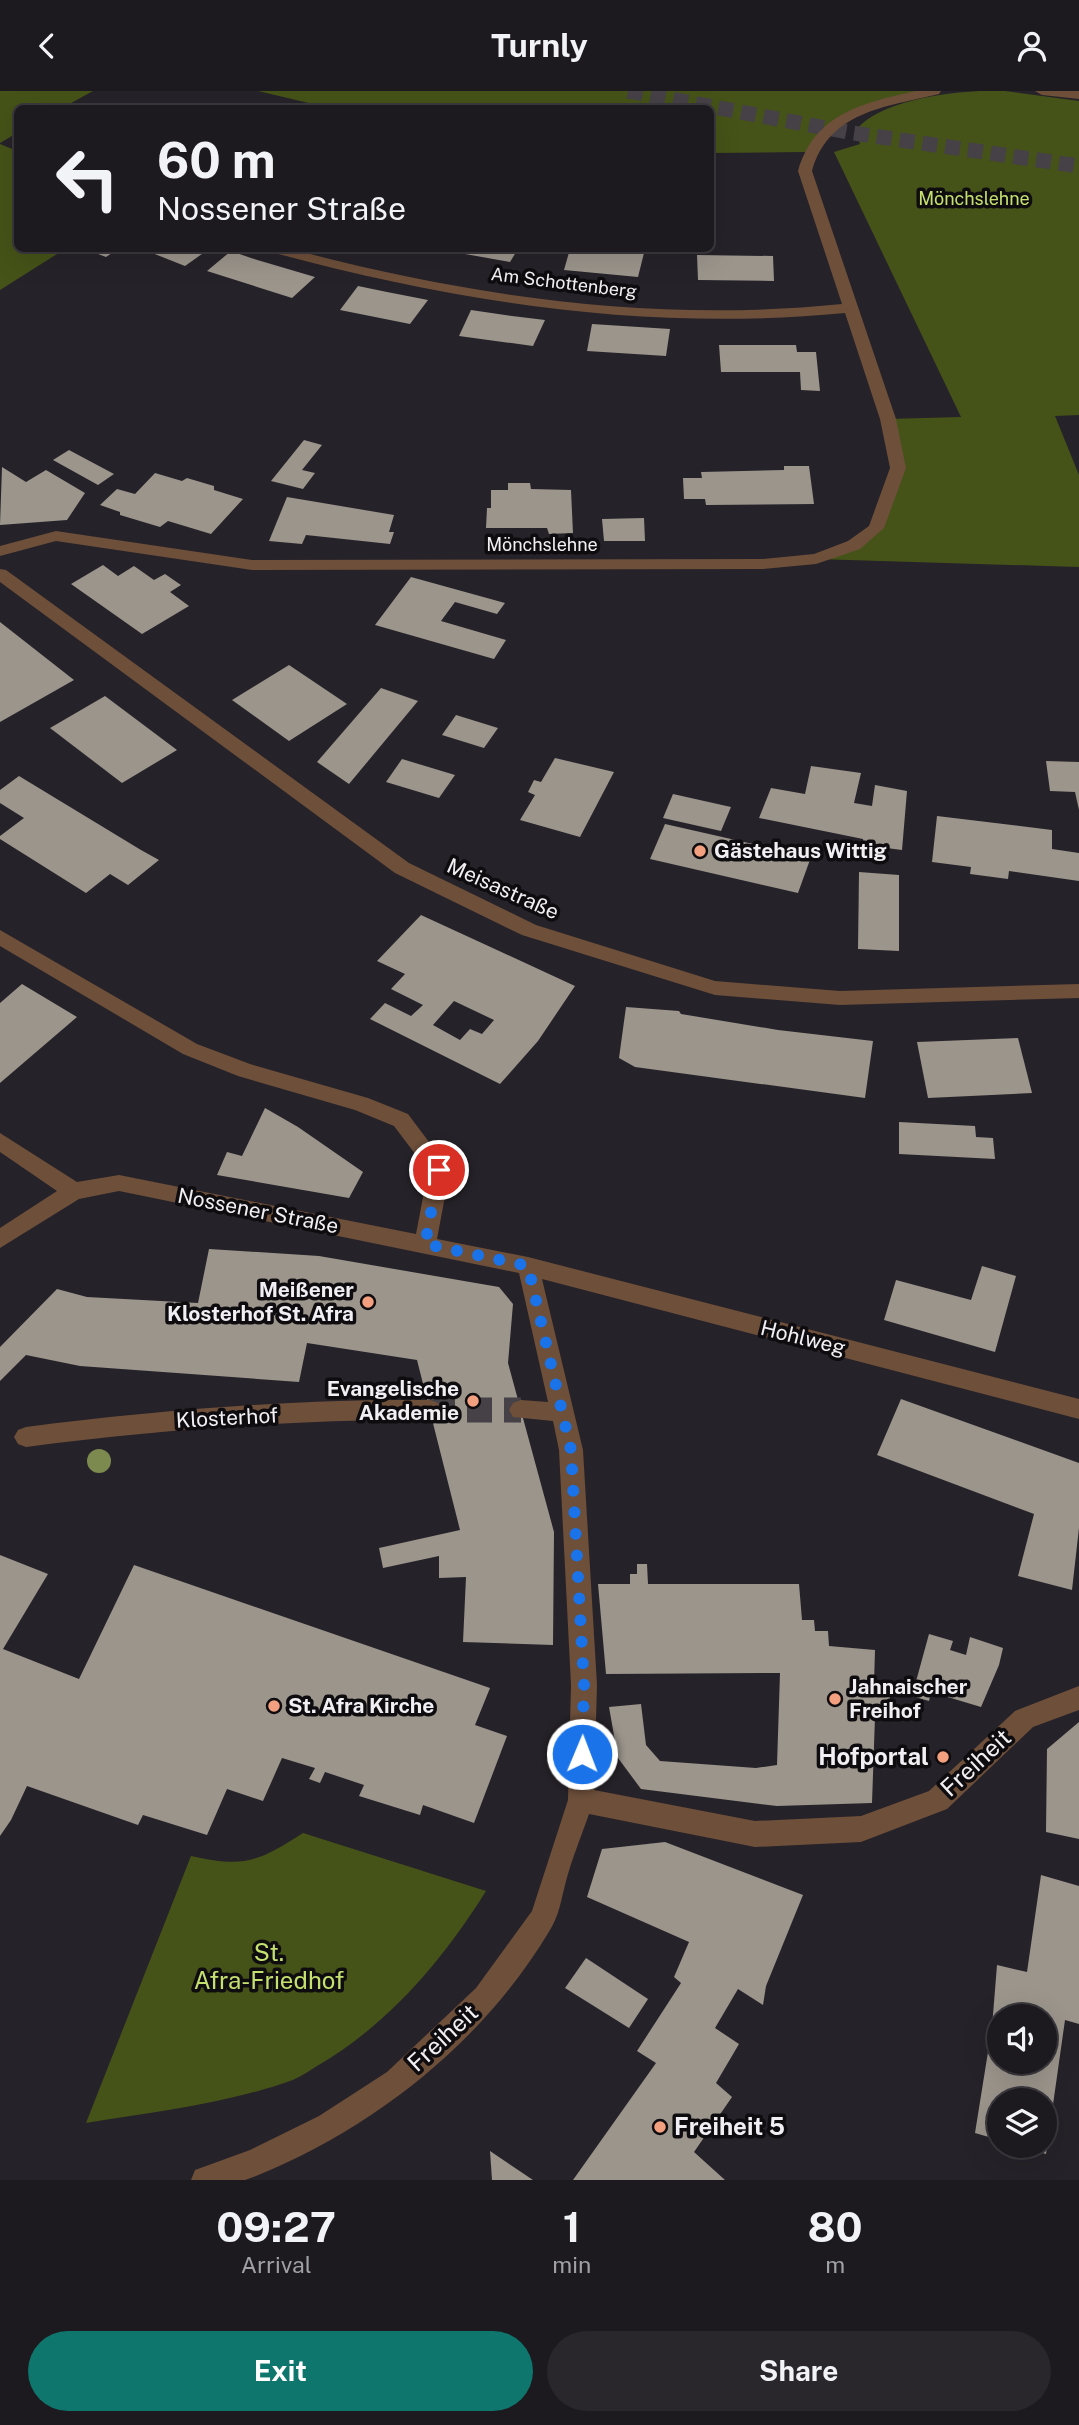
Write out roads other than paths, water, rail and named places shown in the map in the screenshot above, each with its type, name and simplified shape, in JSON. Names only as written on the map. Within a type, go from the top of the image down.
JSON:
[{"type":"street","name":"Mönchslehne","points":[[0,551],[56,537],[252,565],[763,564],[816,559],[853,545],[876,528],[898,468],[888,419],[805,171],[807,152],[823,131],[850,115],[888,101],[934,91]]},
{"type":"street","points":[[1042,91],[1079,95]]},
{"type":"street","name":"Am Schottenberg","points":[[287,252],[430,285],[554,304],[653,313],[756,316],[851,309]]},
{"type":"street","name":"Meisastraße","points":[[0,573],[402,868],[529,930],[715,988],[840,998],[1079,991]]},
{"type":"street","points":[[0,937],[190,1049],[245,1070],[361,1104],[401,1120],[439,1170],[425,1244]]},
{"type":"street","points":[[0,1141],[74,1191]]},
{"type":"street","name":"Nossener Straße","points":[[0,1238],[74,1191],[119,1183],[528,1266]]},
{"type":"street","name":"Hohlweg","points":[[528,1266],[1079,1409]]},
{"type":"street","name":"Freiheit","points":[[205,2180],[256,2162],[341,2118],[397,2082],[486,1998],[541,1920],[581,1800],[584,1685],[571,1450],[528,1266]]},
{"type":"street","name":"Klosterhof","points":[[26,1437],[128,1423],[381,1409],[430,1410]]},
{"type":"street","points":[[521,1410],[562,1412]]},
{"type":"street","name":"Freiheit","points":[[581,1800],[755,1834],[861,1829],[938,1800],[1024,1719],[1079,1698]]},
{"type":"tunnel","points":[[628,91],[703,105]]},
{"type":"tunnel","points":[[714,107],[853,133],[1079,166]]},
{"type":"tunnel","points":[[430,1410],[521,1410]]},
{"type":"place","name":"Gästehaus Wittig","points":[[700,851]]},
{"type":"place","name":"Meißener Klosterhof St. Afra","points":[[368,1302]]},
{"type":"place","name":"Evangelische Akademie","points":[[473,1401]]},
{"type":"place","name":"Jahnaischer Freihof","points":[[835,1699]]},
{"type":"place","name":"St. Afra Kirche","points":[[274,1706]]},
{"type":"place","name":"Hofportal","points":[[943,1757]]},
{"type":"place","name":"Freiheit 5","points":[[660,2127]]},
{"type":"park label","name":"St. Afra-Friedhof","points":[[269,1967]]}]
